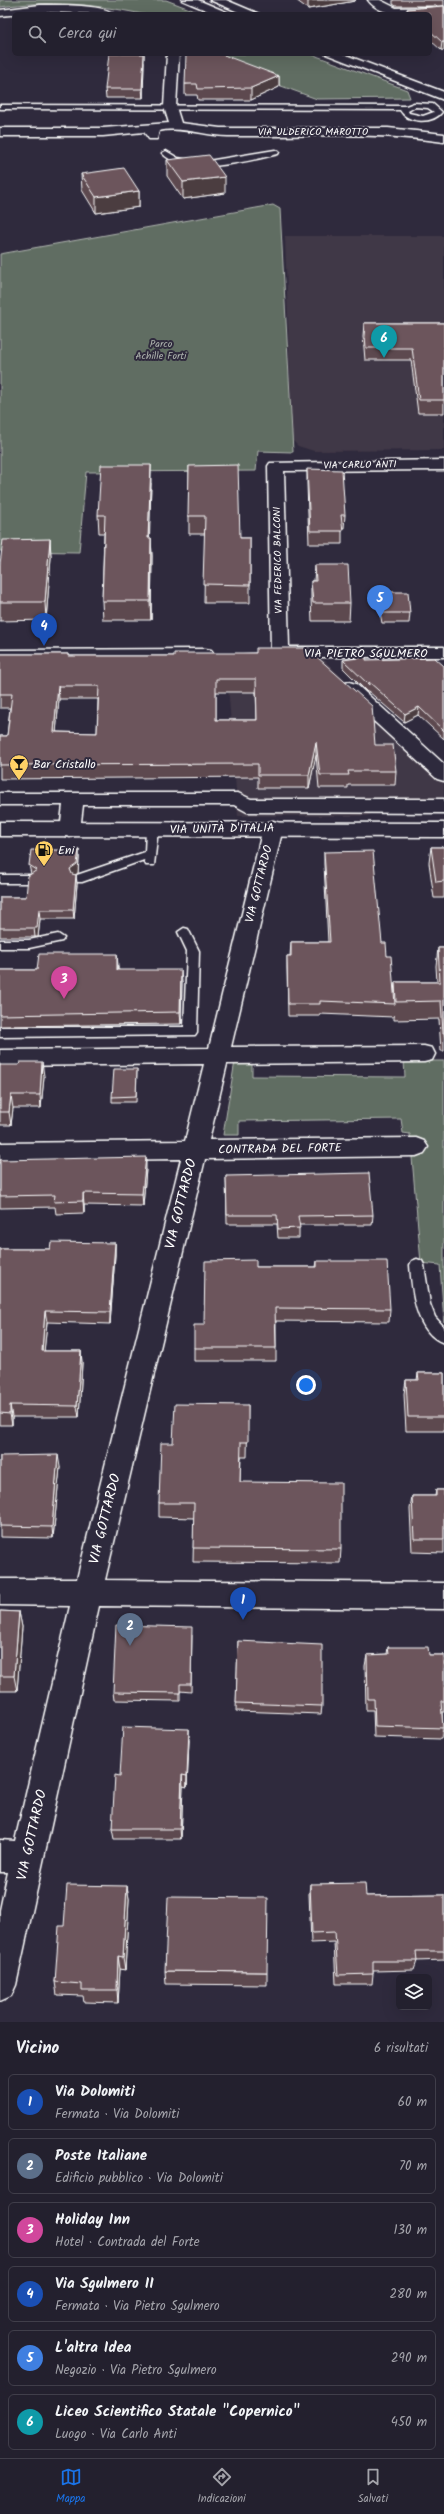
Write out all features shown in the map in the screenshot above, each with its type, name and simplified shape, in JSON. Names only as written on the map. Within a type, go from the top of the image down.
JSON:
[{"type":"main road","points":[[188,0],[220,12]]},
{"type":"main road","points":[[216,0],[248,12]]},
{"type":"main road","points":[[374,0],[386,8],[402,12],[442,12]]},
{"type":"main road","points":[[12,12],[50,9],[93,12]]},
{"type":"main road","points":[[0,13],[12,12]]},
{"type":"main road","points":[[173,56],[170,107],[179,130]]},
{"type":"main road","points":[[337,56],[444,96]]},
{"type":"main road","points":[[365,56],[444,86]]},
{"type":"main road","points":[[0,132],[103,132],[156,130],[170,107]]},
{"type":"main road","name":"VIA ULDERICO MAROTTO","points":[[156,130],[166,139],[179,130],[221,132],[394,132],[444,138]]},
{"type":"main road","name":"VIA CARLO ANTI","points":[[276,466],[444,465]]},
{"type":"main road","name":"VIA FEDERICO BALCONI","points":[[272,653],[276,466]]},
{"type":"main road","name":"VIA PIETRO SGULMERO","points":[[272,653],[444,652]]},
{"type":"main road","points":[[0,656],[226,653]]},
{"type":"main road","points":[[311,653],[444,775]]},
{"type":"main road","points":[[0,799],[238,799],[247,805],[444,806]]},
{"type":"main road","points":[[70,830],[74,799]]},
{"type":"main road","name":"VIA UNITÀ D'ITALIA","points":[[0,830],[272,828],[444,830]]},
{"type":"main road","name":"VIA GOTTARDO","points":[[0,1985],[13,1856],[87,1592],[272,828]]},
{"type":"main road","points":[[0,1058],[424,1054]]},
{"type":"main road","name":"CONTRADA DEL FORTE","points":[[0,1152],[416,1147]]},
{"type":"main road","points":[[0,1592],[444,1596]]},
{"type":"lane","points":[[0,107],[406,108]]},
{"type":"lane","points":[[166,153],[177,162],[191,165],[275,152]]},
{"type":"lane","points":[[78,879],[150,859],[152,830]]},
{"type":"lane","points":[[0,879],[30,879]]},
{"type":"lane","points":[[0,1032],[190,1032],[193,951],[184,932]]},
{"type":"lane","points":[[0,944],[29,944],[58,938]]},
{"type":"lane","points":[[417,1265],[421,1303],[432,1327],[444,1337]]},
{"type":"shaded area","points":[[285,236],[444,236],[444,450],[314,451],[298,446],[292,440]]},
{"type":"shaded area","points":[[226,659],[324,660],[444,778],[444,809],[384,810],[366,816],[238,816]]},
{"type":"green space","points":[[0,0],[166,0],[198,12],[131,12],[71,4],[36,4],[0,7]]},
{"type":"green space","points":[[199,56],[316,56],[407,90],[410,98],[317,99]]},
{"type":"green space","name":"Parco Achille Forti","points":[[273,205],[280,209],[293,452],[258,451],[256,471],[86,472],[79,552],[0,551],[0,254]]},
{"type":"green space","points":[[252,1060],[252,1076],[405,1077],[404,1061],[444,1061],[444,1322],[440,1265],[421,1263],[410,1134],[403,1133],[401,1119],[239,1121],[239,1135],[223,1135],[235,1061]]},
{"type":"building","points":[[444,6],[444,42],[442,42],[432,33],[432,12],[410,12],[407,9]]},
{"type":"building","points":[[109,56],[144,56],[142,89],[105,89]]},
{"type":"building","points":[[186,56],[226,56],[279,76],[251,88],[198,89],[197,84],[185,84]]},
{"type":"building","points":[[209,155],[225,177],[183,182],[167,160]]},
{"type":"building","points":[[124,168],[139,191],[96,197],[81,174]]},
{"type":"building","points":[[364,323],[444,323],[444,400],[419,400],[412,348],[366,348]]},
{"type":"building","points":[[101,465],[151,465],[148,538],[151,538],[150,601],[102,601],[105,515],[98,515]]},
{"type":"building","points":[[238,465],[240,538],[250,538],[250,585],[203,584],[205,516],[188,516],[189,466]]},
{"type":"building","points":[[307,469],[342,470],[345,515],[341,515],[343,531],[310,531]]},
{"type":"building","points":[[50,539],[45,602],[0,602],[0,564],[3,540]]},
{"type":"building","points":[[315,565],[348,565],[350,603],[313,603],[311,581],[316,581]]},
{"type":"building","points":[[379,592],[408,592],[410,613],[382,613]]},
{"type":"building","points":[[256,648],[307,648],[372,706],[375,745],[393,745],[396,771],[348,771],[349,775],[320,775],[316,742],[309,775],[258,775],[258,764],[0,765],[0,736],[7,736],[12,694],[0,694],[0,654],[68,654],[68,656],[174,656],[174,653],[256,653]],"holes":[[[216,679],[256,679],[257,720],[216,720]],[[58,686],[99,686],[97,733],[54,732]]]},
{"type":"building","points":[[366,657],[366,660],[435,658],[444,666],[444,731],[419,707],[405,714],[369,682],[369,685],[343,660]]},
{"type":"building","points":[[431,847],[444,847],[444,881],[436,882]]},
{"type":"building","points":[[31,850],[79,850],[77,864],[70,869],[72,874],[76,875],[73,910],[39,910],[37,928],[0,928],[0,897],[26,897],[28,876],[37,870],[29,865]]},
{"type":"building","points":[[373,851],[382,943],[386,943],[387,956],[391,956],[395,1004],[320,1001],[320,1004],[288,1004],[287,956],[291,956],[291,942],[330,942],[324,852]]},
{"type":"building","points":[[438,948],[444,948],[444,1033],[441,1001],[396,1002],[395,982],[440,982]]},
{"type":"building","points":[[39,954],[117,954],[117,970],[181,970],[180,1012],[0,1015],[0,970],[37,970]]},
{"type":"building","points":[[20,1062],[42,1062],[40,1095],[11,1095],[9,1112],[0,1112],[0,1065],[19,1065]]},
{"type":"building","points":[[114,1069],[137,1069],[136,1096],[112,1097]]},
{"type":"building","points":[[146,1157],[142,1194],[83,1193],[83,1201],[54,1202],[55,1195],[0,1196],[0,1160]]},
{"type":"building","points":[[369,1173],[373,1215],[298,1216],[300,1228],[278,1229],[277,1215],[227,1215],[226,1176]]},
{"type":"building","points":[[51,1242],[115,1243],[110,1312],[45,1311],[42,1351],[81,1351],[77,1406],[10,1405],[10,1414],[0,1413],[0,1249],[50,1249]]},
{"type":"building","points":[[256,1260],[256,1267],[317,1267],[317,1261],[387,1261],[390,1309],[275,1308],[276,1348],[194,1348],[194,1325],[204,1325],[205,1261]]},
{"type":"building","points":[[418,1373],[444,1373],[444,1417],[408,1417],[406,1380],[419,1380]]},
{"type":"building","points":[[175,1404],[248,1405],[248,1442],[241,1442],[240,1482],[341,1483],[341,1549],[193,1548],[194,1503],[159,1503],[161,1443],[173,1443]]},
{"type":"building","points":[[58,1455],[52,1527],[0,1526],[0,1456]]},
{"type":"building","points":[[436,1490],[444,1490],[444,1539],[414,1539],[412,1496],[436,1496]]},
{"type":"building","points":[[0,1611],[19,1612],[14,1676],[0,1676]]},
{"type":"building","points":[[116,1625],[192,1627],[191,1684],[180,1684],[180,1693],[113,1692]]},
{"type":"building","points":[[238,1641],[322,1645],[322,1706],[236,1703]]},
{"type":"building","points":[[388,1647],[428,1647],[429,1655],[444,1655],[444,1701],[441,1701],[443,1728],[375,1726],[374,1699],[368,1699],[367,1655],[389,1654]]},
{"type":"building","points":[[123,1727],[189,1729],[187,1776],[182,1775],[180,1829],[112,1829],[115,1775],[120,1776]]},
{"type":"building","points":[[365,1883],[366,1896],[444,1895],[444,1951],[416,1951],[417,1961],[373,1961],[373,1974],[338,1975],[335,1932],[312,1933],[310,1884]]},
{"type":"building","points":[[67,1885],[127,1886],[123,1957],[118,1956],[117,1990],[82,1990],[82,1984],[55,1982],[59,1926],[64,1926]]},
{"type":"building","points":[[168,1897],[268,1898],[267,1972],[165,1971]]},
{"type":"place","name":"Liceo Scientifico Statale \"Copernico\"","points":[[384,358]]},
{"type":"place","name":"L'altra Idea","points":[[380,618]]},
{"type":"place","name":"Via Sgulmero II","points":[[44,646]]},
{"type":"place","name":"Bar Cristallo","points":[[19,781]]},
{"type":"place","name":"Eni","points":[[44,867]]},
{"type":"place","name":"Holiday Inn","points":[[64,999]]},
{"type":"place","name":"Via Dolomiti","points":[[243,1620]]},
{"type":"place","name":"Poste Italiane","points":[[130,1646]]}]
